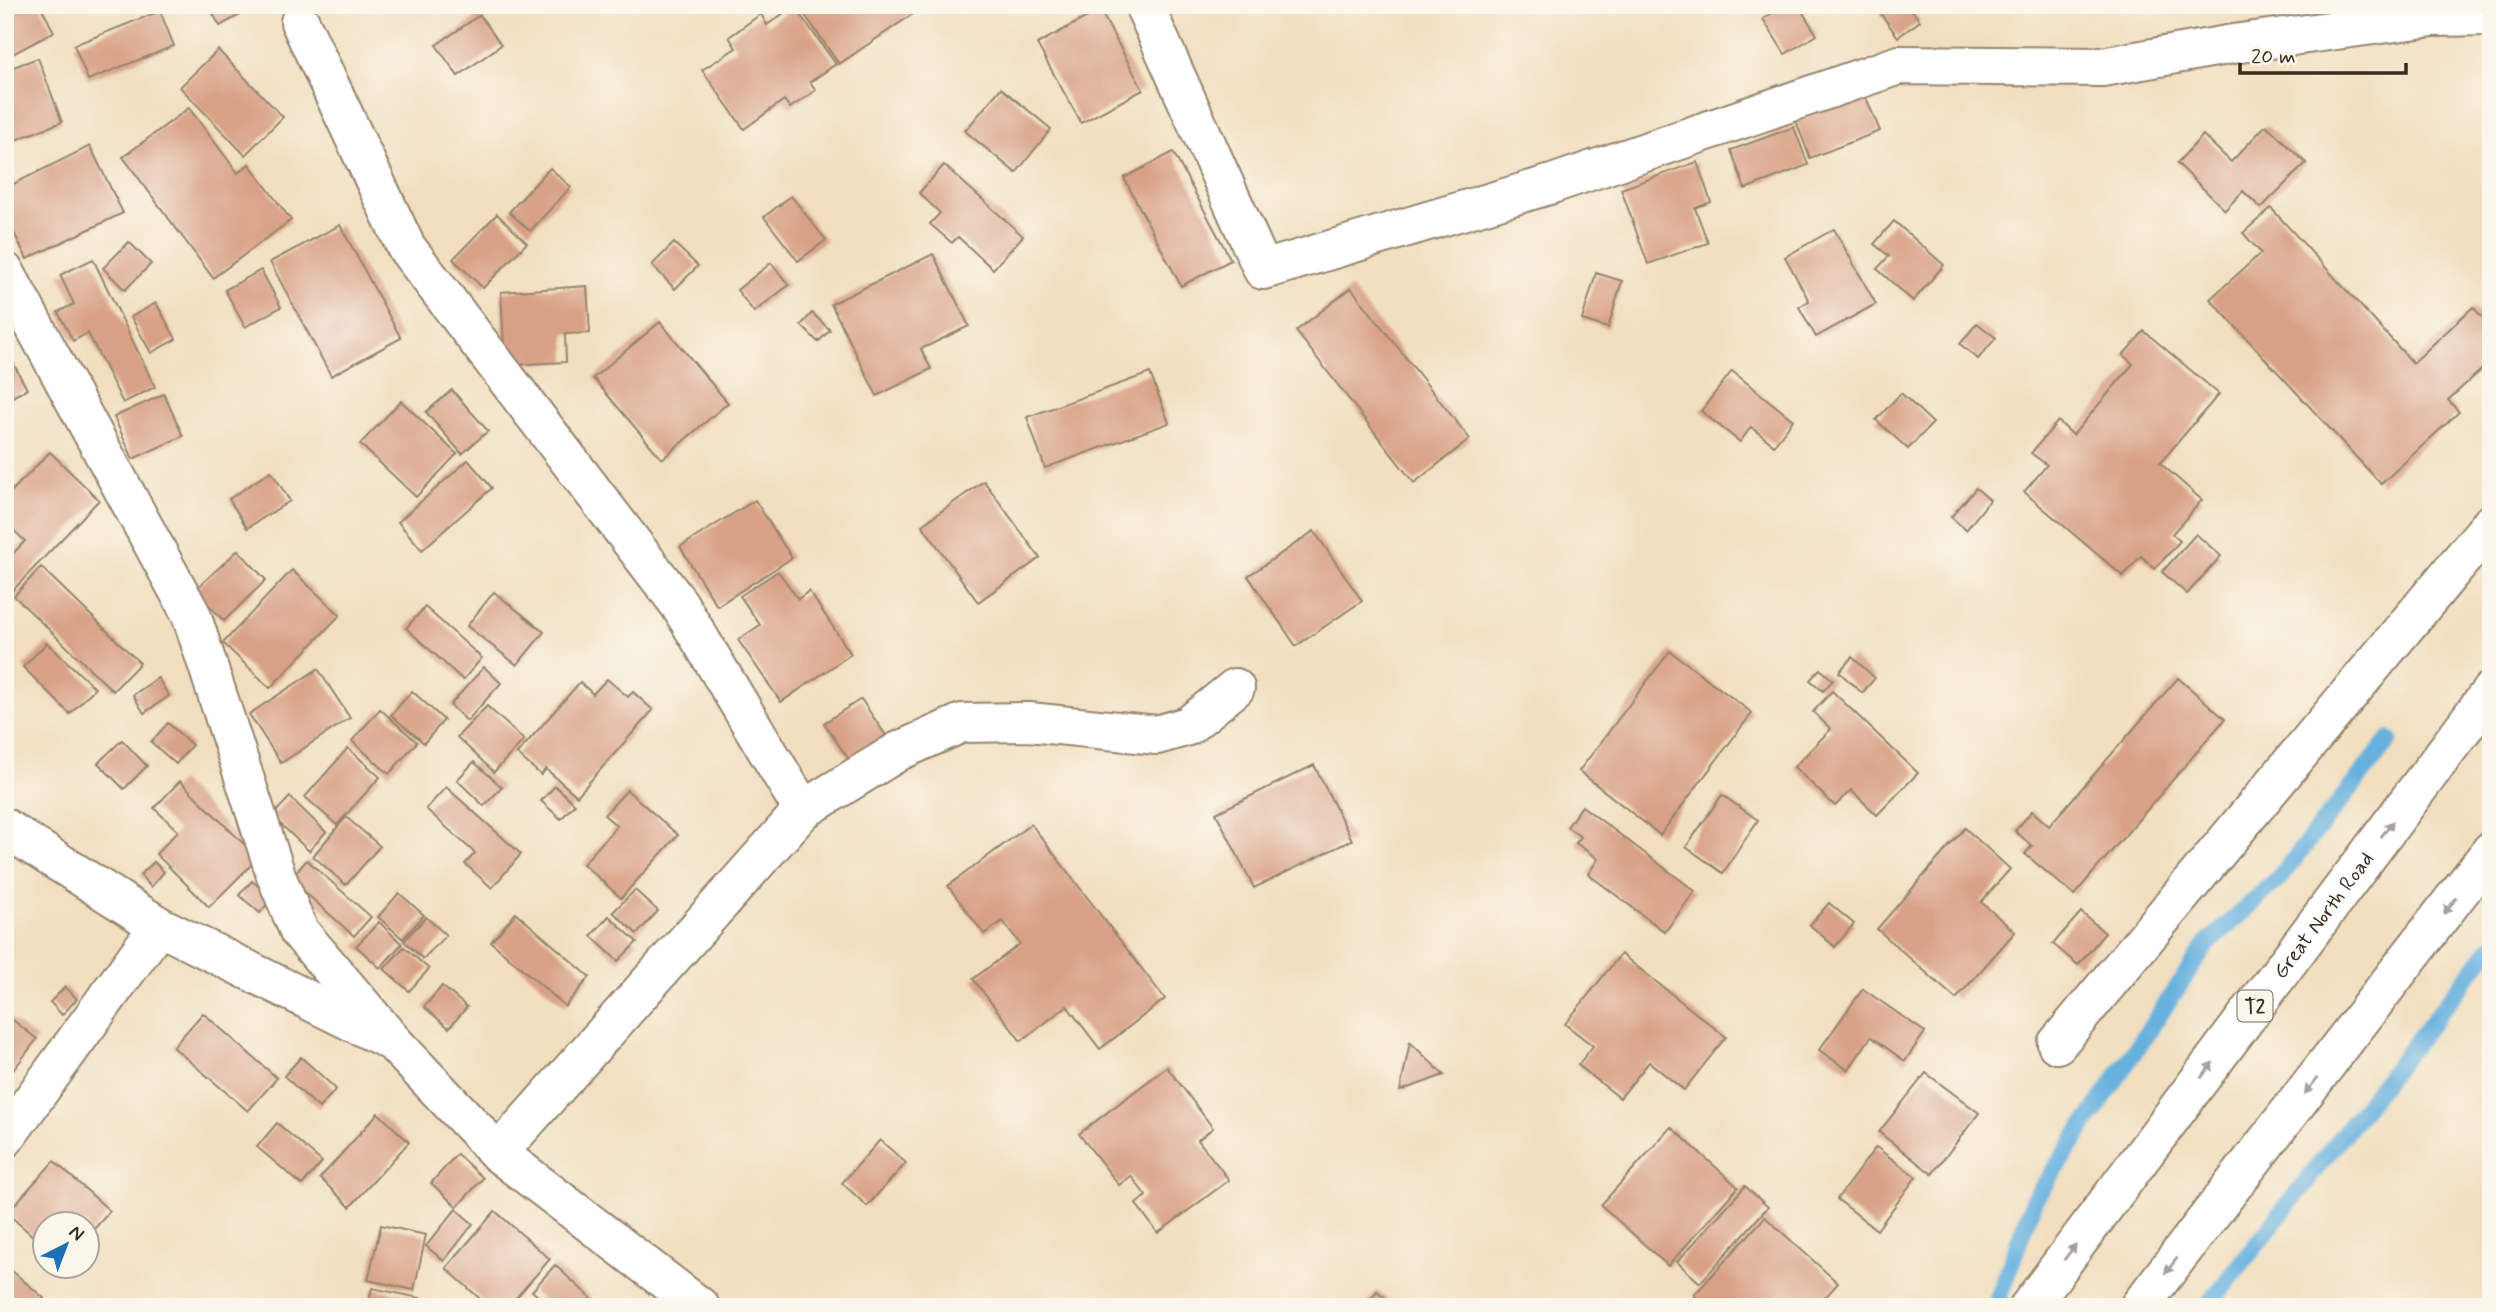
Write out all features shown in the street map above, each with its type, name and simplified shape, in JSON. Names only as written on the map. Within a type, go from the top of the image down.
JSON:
[{"type":"street","points":[[1144,5],[1263,270],[1552,184],[1899,65],[2102,67],[2233,44],[2393,23],[2433,18],[2491,16]]},
{"type":"street","points":[[300,22],[406,247],[679,604],[803,810]]},
{"type":"street","points":[[5,272],[191,614],[278,878],[299,931],[393,1042],[498,1153],[700,1307]]},
{"type":"street","points":[[2057,1044],[2491,524]]},
{"type":"street","points":[[498,1153],[803,810],[899,751],[962,723],[1029,722],[1157,735],[1188,726],[1235,688]]},
{"type":"street","name":"Great North Road","points":[[2029,1307],[2491,691]]},
{"type":"street","points":[[5,828],[159,926],[393,1042]]},
{"type":"street","points":[[2139,1307],[2491,851]]},
{"type":"street","points":[[5,1138],[159,926]]},
{"type":"building","points":[[5,5],[40,5],[54,32],[5,58]]},
{"type":"building","points":[[208,5],[258,5],[220,26]]},
{"type":"building","points":[[798,5],[926,5],[839,64]]},
{"type":"building","points":[[1785,5],[1798,5],[1817,35],[1785,54],[1763,19]]},
{"type":"building","points":[[1891,5],[1908,5],[1920,21],[1898,37],[1880,13]]},
{"type":"building","points":[[794,6],[836,64],[810,82],[816,90],[790,108],[784,100],[744,129],[702,70],[736,48],[729,37],[761,14],[767,25]]},
{"type":"building","points":[[1100,10],[1143,90],[1081,123],[1037,44]]},
{"type":"building","points":[[160,11],[174,46],[88,80],[74,45]]},
{"type":"building","points":[[480,15],[501,45],[458,76],[436,45]]},
{"type":"building","points":[[218,50],[283,117],[245,155],[180,87]]},
{"type":"building","points":[[38,58],[62,122],[5,144],[5,70]]},
{"type":"building","points":[[1001,88],[1051,129],[1016,173],[965,131]]},
{"type":"building","points":[[1864,93],[1880,131],[1810,158],[1796,121]]},
{"type":"building","points":[[189,108],[238,173],[249,164],[291,220],[213,278],[123,157]]},
{"type":"building","points":[[2266,125],[2306,163],[2261,208],[2243,191],[2225,210],[2177,163],[2203,135],[2231,162]]},
{"type":"building","points":[[1794,127],[1808,165],[1745,189],[1731,150]]},
{"type":"building","points":[[90,146],[123,213],[27,259],[5,215],[5,188]]},
{"type":"building","points":[[1173,152],[1231,260],[1181,286],[1124,178]]},
{"type":"building","points":[[1697,162],[1711,202],[1695,208],[1708,243],[1648,264],[1621,189]]},
{"type":"building","points":[[944,165],[1023,236],[993,269],[958,237],[952,243],[930,224],[940,213],[919,193]]},
{"type":"building","points":[[550,168],[571,187],[530,231],[509,212]]},
{"type":"building","points":[[791,196],[826,240],[798,261],[764,217]]},
{"type":"building","points":[[2271,208],[2413,363],[2473,307],[2491,327],[2491,361],[2448,400],[2459,412],[2381,484],[2210,299],[2261,253],[2243,233]]},
{"type":"building","points":[[497,214],[527,243],[483,288],[453,259]]},
{"type":"building","points":[[1894,221],[1944,265],[1913,301],[1877,269],[1889,256],[1874,244]]},
{"type":"building","points":[[340,225],[401,338],[331,376],[270,262]]},
{"type":"building","points":[[1834,229],[1876,304],[1816,337],[1799,307],[1809,301],[1785,257]]},
{"type":"building","points":[[129,242],[151,264],[125,290],[103,268]]},
{"type":"building","points":[[674,243],[698,266],[675,289],[652,265]]},
{"type":"building","points":[[933,254],[969,326],[921,349],[931,369],[877,396],[831,304]]},
{"type":"building","points":[[93,259],[155,387],[123,403],[88,333],[73,341],[58,312],[74,304],[60,275]]},
{"type":"building","points":[[771,263],[789,285],[754,312],[737,290]]},
{"type":"building","points":[[261,270],[281,307],[245,327],[225,290]]},
{"type":"building","points":[[1596,273],[1622,281],[1608,328],[1582,320]]},
{"type":"building","points":[[587,286],[590,333],[565,334],[566,362],[505,365],[501,292]]},
{"type":"building","points":[[1351,288],[1470,439],[1414,483],[1296,331]]},
{"type":"building","points":[[156,303],[176,339],[151,353],[131,317]]},
{"type":"building","points":[[812,313],[830,330],[818,342],[801,325]]},
{"type":"building","points":[[660,322],[728,403],[662,459],[593,378]]},
{"type":"building","points":[[1977,323],[1996,338],[1978,359],[1960,344]]},
{"type":"building","points":[[2144,331],[2219,394],[2160,463],[2202,500],[2172,534],[2180,541],[2155,569],[2141,556],[2123,576],[2024,492],[2047,465],[2031,453],[2058,421],[2073,435],[2133,364],[2123,355]]},
{"type":"building","points":[[5,348],[27,389],[5,401]]},
{"type":"building","points":[[1732,371],[1793,420],[1774,445],[1751,427],[1740,442],[1701,411]]},
{"type":"building","points":[[1150,373],[1169,423],[1045,468],[1027,417]]},
{"type":"building","points":[[452,390],[488,431],[462,454],[426,412]]},
{"type":"building","points":[[1901,393],[1933,423],[1908,449],[1876,420]]},
{"type":"building","points":[[164,394],[183,436],[133,459],[114,417]]},
{"type":"building","points":[[401,401],[457,454],[416,497],[360,444]]},
{"type":"building","points":[[50,452],[99,500],[13,590],[5,582],[5,562],[25,541],[5,522],[5,498]]},
{"type":"building","points":[[468,460],[492,488],[422,550],[398,522]]},
{"type":"building","points":[[271,471],[290,501],[247,528],[229,499]]},
{"type":"building","points":[[984,481],[1040,558],[978,602],[922,525]]},
{"type":"building","points":[[1976,488],[1990,500],[1966,530],[1951,517]]},
{"type":"building","points":[[755,500],[792,558],[717,606],[680,547]]},
{"type":"building","points":[[1314,531],[1362,601],[1296,646],[1248,576]]},
{"type":"building","points":[[2196,534],[2221,556],[2187,594],[2162,572]]},
{"type":"building","points":[[238,550],[266,580],[224,621],[195,590]]},
{"type":"building","points":[[41,567],[140,663],[113,691],[14,596]]},
{"type":"building","points":[[292,570],[340,615],[270,688],[223,643]]},
{"type":"building","points":[[778,571],[798,599],[809,591],[851,654],[781,702],[738,640],[760,625],[740,596]]},
{"type":"building","points":[[494,592],[544,632],[517,665],[467,626]]},
{"type":"building","points":[[425,607],[482,658],[463,680],[406,628]]},
{"type":"building","points":[[47,643],[95,688],[70,714],[23,667]]},
{"type":"building","points":[[1670,651],[1752,713],[1660,835],[1579,771]]},
{"type":"building","points":[[1852,657],[1875,678],[1862,693],[1839,672]]},
{"type":"building","points":[[484,667],[501,683],[467,721],[450,705]]},
{"type":"building","points":[[318,669],[350,718],[281,763],[249,714]]},
{"type":"building","points":[[1820,669],[1833,680],[1823,691],[1810,680]]},
{"type":"building","points":[[158,678],[169,696],[144,713],[133,695]]},
{"type":"building","points":[[2178,678],[2225,719],[2074,895],[2025,854],[2032,846],[2015,831],[2032,811],[2049,826]]},
{"type":"building","points":[[607,679],[628,697],[633,692],[653,710],[577,796],[546,769],[541,775],[517,754],[580,682],[593,694]]},
{"type":"building","points":[[412,691],[444,720],[424,743],[391,715]]},
{"type":"building","points":[[1832,691],[1918,773],[1877,815],[1851,790],[1835,806],[1794,767],[1831,729],[1813,712]]},
{"type":"building","points":[[861,699],[891,743],[854,767],[824,723]]},
{"type":"building","points":[[487,706],[524,740],[494,772],[457,737]]},
{"type":"building","points":[[380,709],[417,742],[389,774],[352,741]]},
{"type":"building","points":[[168,723],[192,745],[176,764],[151,742]]},
{"type":"building","points":[[122,740],[147,766],[124,789],[98,763]]},
{"type":"building","points":[[348,748],[380,777],[337,825],[305,797]]},
{"type":"building","points":[[474,762],[502,787],[484,806],[457,780]]},
{"type":"building","points":[[1314,765],[1352,840],[1254,888],[1216,813]]},
{"type":"building","points":[[180,781],[258,858],[209,907],[156,854],[178,831],[154,808]]},
{"type":"building","points":[[555,786],[575,804],[561,819],[541,801]]},
{"type":"building","points":[[446,787],[521,854],[492,888],[465,864],[475,853],[426,809]]},
{"type":"building","points":[[627,790],[678,835],[621,898],[583,864],[617,826],[604,815]]},
{"type":"building","points":[[1722,795],[1758,820],[1723,873],[1686,847]]},
{"type":"building","points":[[290,797],[326,832],[309,851],[272,816]]},
{"type":"building","points":[[1582,806],[1695,891],[1665,932],[1588,874],[1598,859],[1576,843],[1581,837],[1567,827]]},
{"type":"building","points":[[346,817],[380,846],[346,885],[313,856]]},
{"type":"building","points":[[1031,824],[1165,999],[1100,1049],[1067,1006],[1021,1041],[973,979],[1020,944],[1003,921],[984,934],[948,886]]},
{"type":"building","points":[[1965,828],[2010,869],[1981,902],[2015,932],[1956,999],[1877,929]]},
{"type":"building","points":[[307,860],[371,917],[354,936],[290,879]]},
{"type":"building","points":[[154,862],[164,872],[151,887],[140,875]]},
{"type":"building","points":[[252,881],[272,898],[260,913],[239,895]]},
{"type":"building","points":[[635,890],[658,911],[637,934],[613,912]]},
{"type":"building","points":[[399,893],[424,915],[403,939],[378,917]]},
{"type":"building","points":[[1829,903],[1854,924],[1835,947],[1810,925]]},
{"type":"building","points":[[2081,912],[2105,933],[2078,965],[2053,944]]},
{"type":"building","points":[[516,913],[590,977],[565,1006],[491,942]]},
{"type":"building","points":[[609,916],[637,942],[618,961],[591,936]]},
{"type":"building","points":[[426,917],[446,935],[423,959],[404,941]]},
{"type":"building","points":[[379,922],[402,944],[380,968],[356,946]]},
{"type":"building","points":[[404,947],[429,969],[409,991],[384,969]]},
{"type":"building","points":[[1621,954],[1726,1037],[1684,1090],[1649,1062],[1620,1098],[1578,1065],[1593,1046],[1565,1024]]},
{"type":"building","points":[[442,986],[467,1007],[449,1028],[424,1007]]},
{"type":"building","points":[[65,987],[77,999],[62,1015],[50,1002]]},
{"type":"building","points":[[1863,989],[1925,1032],[1905,1061],[1871,1037],[1848,1070],[1819,1050]]},
{"type":"building","points":[[203,1013],[277,1078],[248,1111],[173,1047]]},
{"type":"building","points":[[5,1014],[37,1039],[5,1081]]},
{"type":"building","points":[[1410,1042],[1444,1075],[1400,1091]]},
{"type":"building","points":[[301,1057],[336,1089],[319,1108],[284,1076]]},
{"type":"building","points":[[1167,1067],[1213,1128],[1198,1140],[1229,1180],[1158,1233],[1136,1204],[1146,1196],[1131,1176],[1119,1185],[1079,1134]]},
{"type":"building","points":[[1926,1073],[1979,1113],[1932,1174],[1879,1132]]},
{"type":"building","points":[[378,1113],[409,1142],[350,1207],[320,1178]]},
{"type":"building","points":[[277,1123],[322,1162],[302,1185],[257,1147]]},
{"type":"building","points":[[1671,1127],[1738,1187],[1668,1266],[1601,1205]]},
{"type":"building","points":[[880,1140],[906,1163],[867,1206],[842,1183]]},
{"type":"building","points":[[1876,1147],[1916,1177],[1877,1230],[1837,1199]]},
{"type":"building","points":[[457,1154],[483,1178],[457,1207],[431,1183]]},
{"type":"building","points":[[54,1161],[110,1211],[102,1220],[102,1210],[32,1210],[32,1235],[7,1213]]},
{"type":"building","points":[[1745,1186],[1768,1207],[1700,1283],[1677,1262]]},
{"type":"building","points":[[456,1209],[473,1224],[444,1261],[426,1246]]},
{"type":"building","points":[[495,1211],[550,1259],[508,1307],[489,1307],[446,1268]]},
{"type":"building","points":[[1765,1217],[1838,1283],[1817,1307],[1707,1307],[1694,1295]]},
{"type":"building","points":[[381,1225],[426,1235],[414,1290],[368,1280]]},
{"type":"building","points":[[5,1265],[44,1298],[36,1307],[5,1307]]},
{"type":"building","points":[[555,1265],[591,1298],[583,1307],[550,1307],[532,1291]]},
{"type":"building","points":[[372,1288],[420,1298],[418,1307],[368,1307]]},
{"type":"building","points":[[1377,1291],[1397,1307],[1364,1307]]},
{"type":"waterway","points":[[1995,1307],[2034,1200],[2207,944],[2279,878],[2389,740]]},
{"type":"waterway","points":[[2207,1307],[2491,947]]}]
